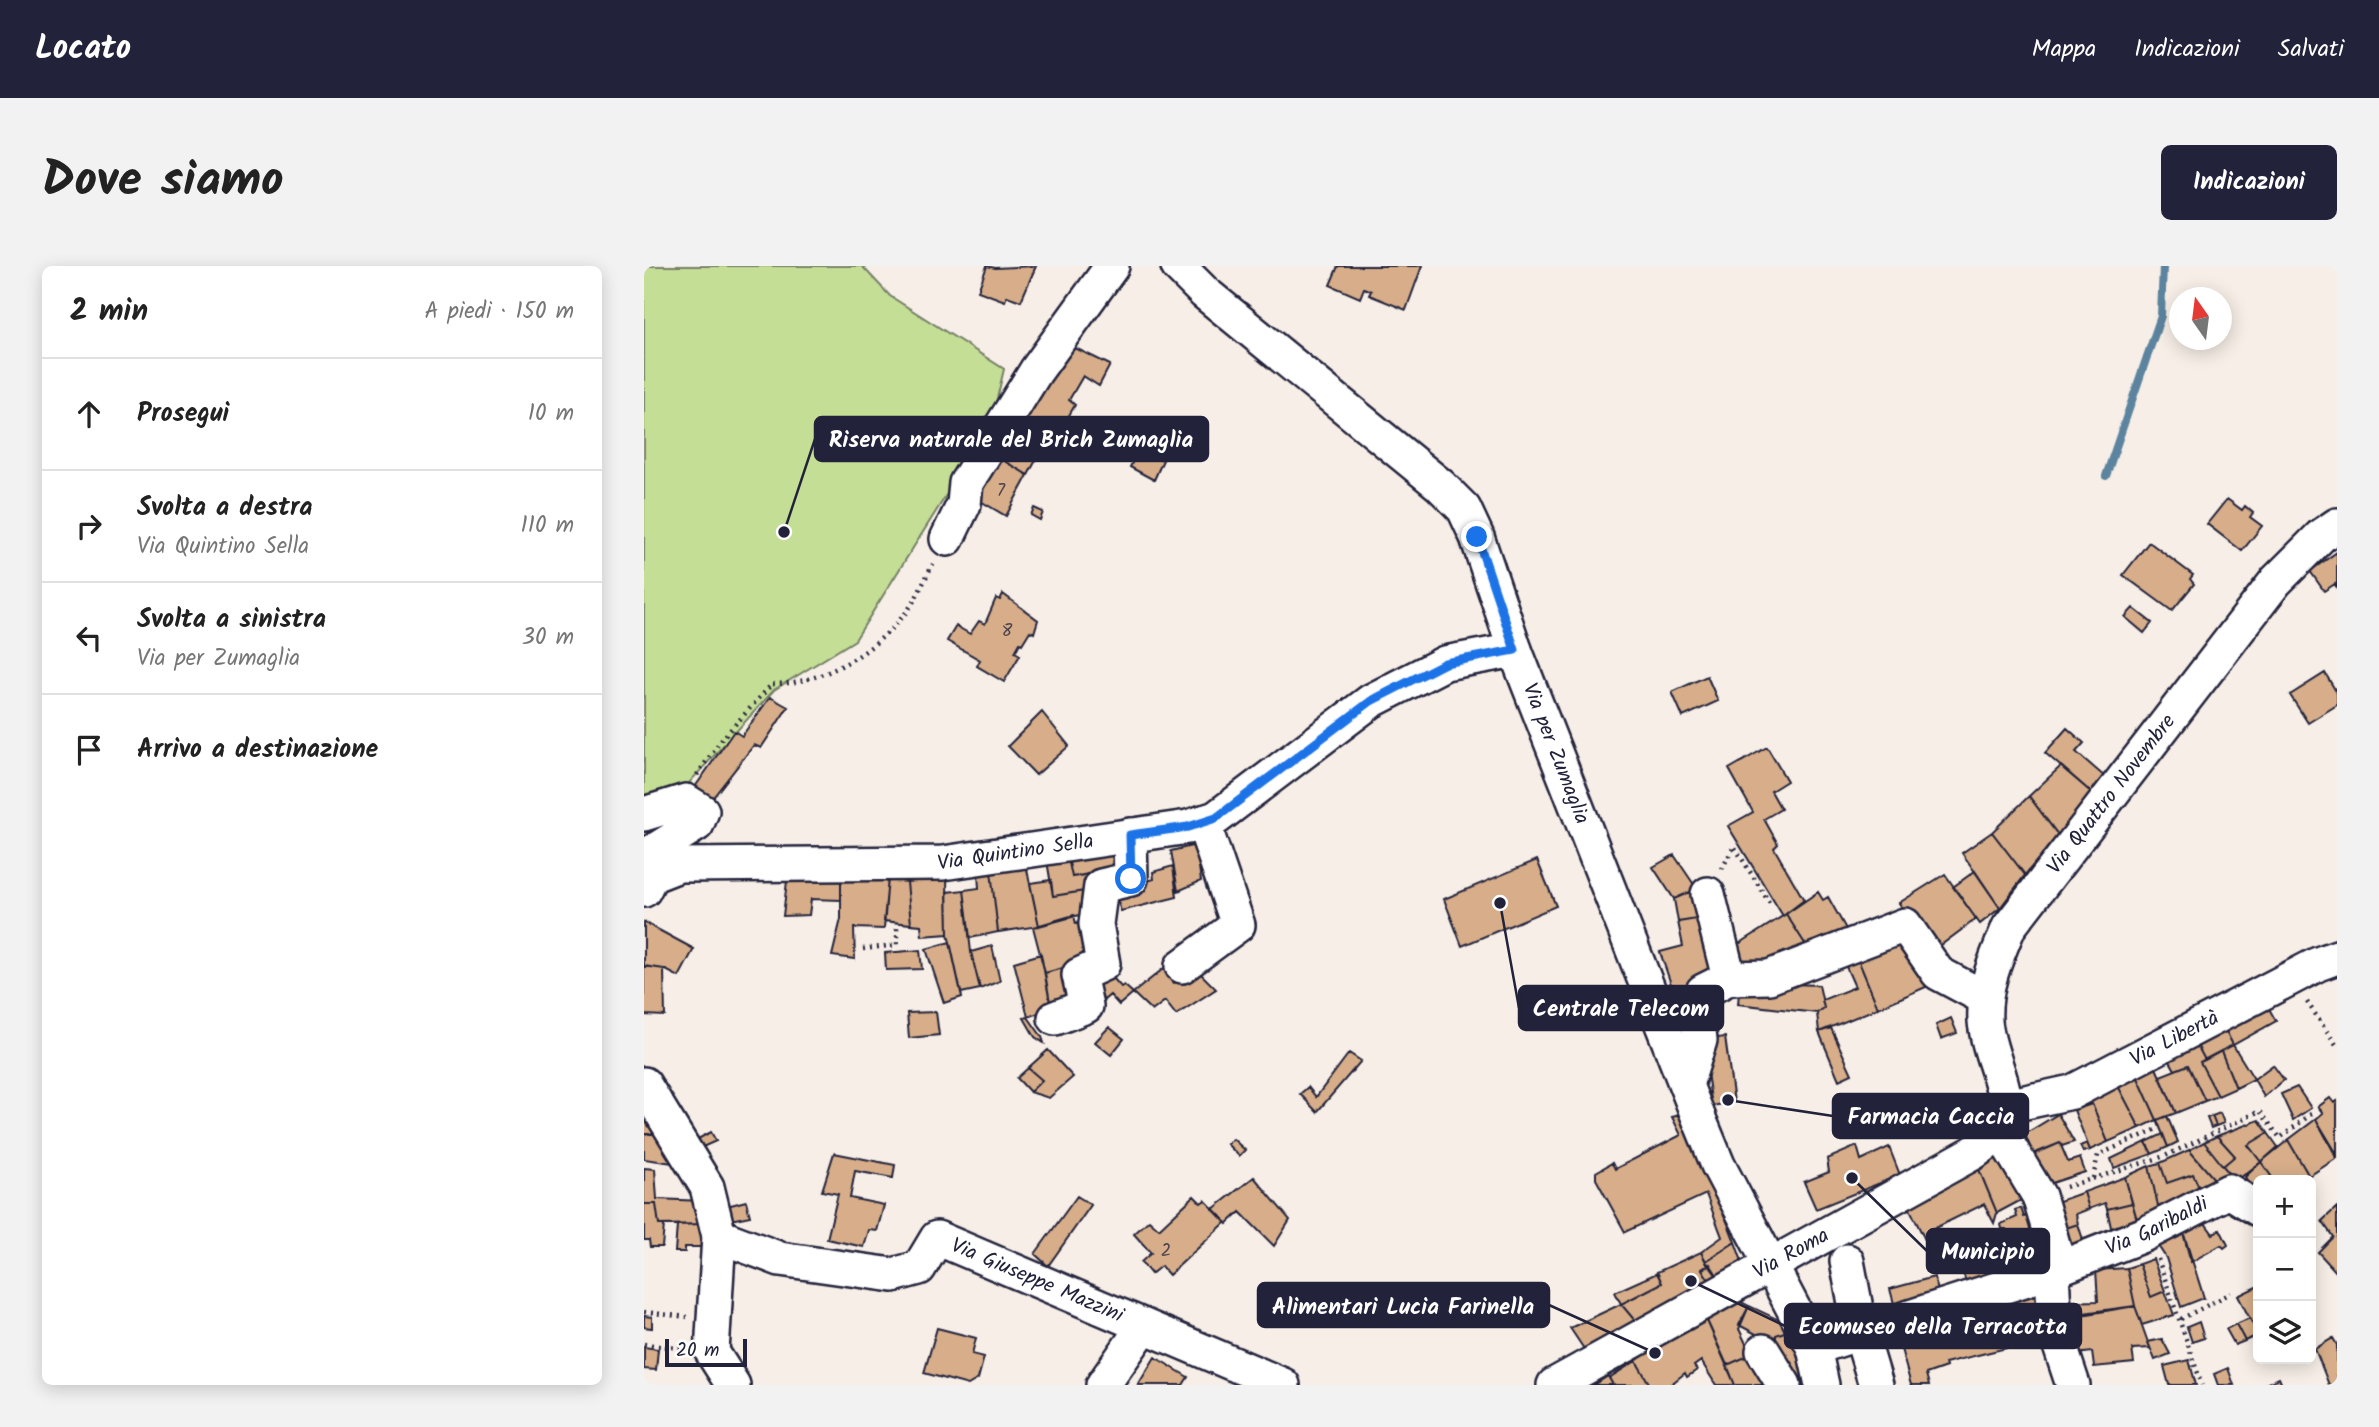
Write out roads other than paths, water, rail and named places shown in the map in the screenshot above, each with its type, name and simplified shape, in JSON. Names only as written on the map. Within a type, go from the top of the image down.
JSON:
[{"type":"street","points":[[947,539],[964,504],[966,483],[1036,371],[1112,266]]},
{"type":"street","name":"Via per Zumaglia","points":[[1178,266],[1205,293],[1440,485],[1464,509],[1477,537],[1515,650],[1718,1165],[1814,1348],[1822,1383]]},
{"type":"street","name":"Via Quattro Novembre","points":[[2004,1119],[1985,1024],[1985,998],[1993,964],[2009,927],[2276,581],[2321,536],[2337,525]]},
{"type":"street","name":"Via Quintino Sella","points":[[644,890],[652,876],[679,865],[943,863],[1203,822],[1216,818],[1371,701],[1445,663],[1515,650]]},
{"type":"street","points":[[644,814],[686,801],[702,811],[697,824],[644,857]]},
{"type":"street","points":[[1182,966],[1238,925],[1203,822]]},
{"type":"street","points":[[1055,1018],[1086,1006],[1079,975],[1104,964],[1096,924],[1101,886],[1131,879],[1130,835]]},
{"type":"street","points":[[1708,894],[1729,978]]},
{"type":"street","points":[[1686,1085],[1700,1040],[1697,1015],[1703,991],[1729,978],[1769,977],[1905,925],[1938,973],[1985,998]]},
{"type":"street","name":"Via Libertà","points":[[2004,1119],[2072,1092],[2291,978],[2337,957]]},
{"type":"street","points":[[644,1084],[707,1187],[719,1236],[714,1336],[733,1385]]},
{"type":"street","points":[[2004,1119],[2039,1196],[2055,1252],[2052,1271],[2055,1331],[2073,1385]]},
{"type":"street","name":"Via Roma","points":[[1562,1383],[1973,1153],[2004,1119]]},
{"type":"street","name":"Via Garibaldi","points":[[1814,1348],[2052,1271],[2143,1235],[2230,1191],[2253,1206]]},
{"type":"street","name":"Via Giuseppe Mazzini","points":[[719,1236],[780,1259],[892,1275],[919,1268],[937,1238],[1283,1385]]},
{"type":"street","points":[[1847,1261],[1861,1335],[1876,1385]]},
{"type":"street","points":[[1104,1385],[1144,1326]]},
{"type":"street","points":[[1763,1351],[1784,1385]]},
{"type":"street","points":[[1789,1385],[1822,1383]]},
{"type":"waterway","points":[[2106,476],[2161,316],[2163,266]]},
{"type":"place","name":"Riserva naturale del Brich Zumaglia","points":[[784,532]]},
{"type":"place","name":"Centrale Telecom","points":[[1500,903]]},
{"type":"place","name":"Farmacia Caccia","points":[[1728,1100]]},
{"type":"place","name":"Municipio","points":[[1852,1178]]},
{"type":"place","name":"Ecomuseo della Terracotta","points":[[1691,1281]]},
{"type":"place","name":"Alimentari Lucia Farinella","points":[[1655,1353]]}]
